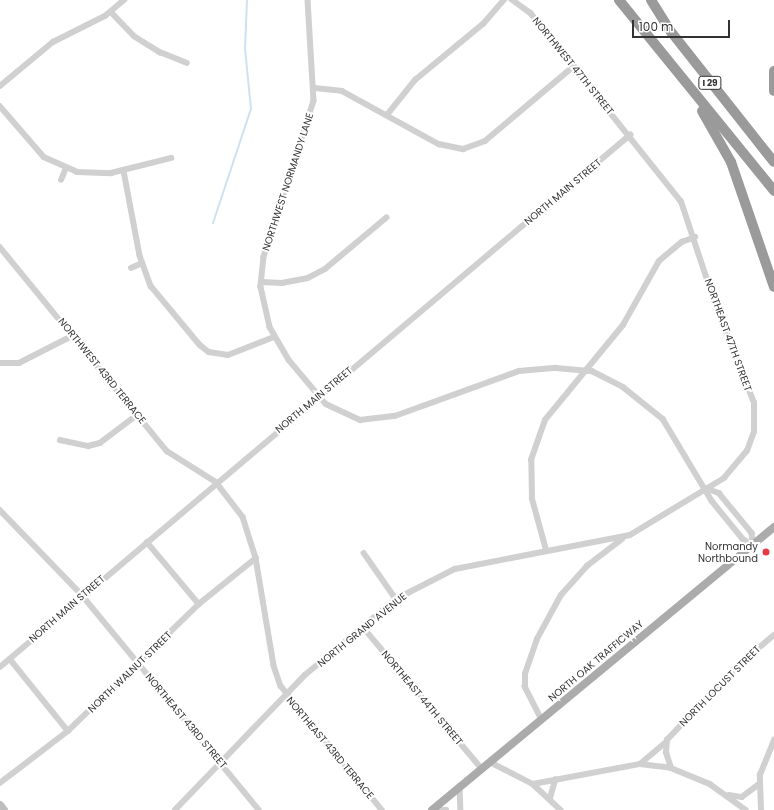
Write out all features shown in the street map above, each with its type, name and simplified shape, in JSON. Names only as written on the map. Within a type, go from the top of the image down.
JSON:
[{"type":"highway","points":[[613,0],[649,38]]},
{"type":"highway","name":"I 29","points":[[619,0],[694,95],[774,190]]},
{"type":"highway","name":"I 29","points":[[651,0],[672,33],[774,162]]},
{"type":"highway","points":[[774,71],[774,91]]},
{"type":"highway","points":[[694,95],[737,176],[774,287]]},
{"type":"main road","name":"NORTH OAK TRAFFICWAY","points":[[432,810],[774,528]]},
{"type":"main road","points":[[0,805],[4,810]]},
{"type":"street","points":[[0,86],[53,42],[111,12],[124,0]]},
{"type":"street","name":"NORTHWEST NORMANDY LANE","points":[[308,0],[315,88],[303,138],[264,256],[262,282],[263,304],[274,337],[319,396],[342,415],[360,420],[378,420],[501,375],[537,369],[573,369],[594,372],[623,387],[663,419],[708,489],[712,501],[743,539],[753,545]]},
{"type":"street","points":[[387,115],[415,80],[482,24],[504,0]]},
{"type":"street","name":"NORTHWEST 47TH STREET","points":[[512,0],[530,14],[630,135]]},
{"type":"street","points":[[111,12],[134,36],[160,52],[187,63]]},
{"type":"street","points":[[315,88],[342,91],[444,146],[468,148],[490,138],[574,66]]},
{"type":"street","points":[[0,106],[44,158],[66,168],[96,174],[124,172],[170,158]]},
{"type":"street","name":"NORTHEAST 47TH STREET","points":[[630,135],[676,193],[695,237],[716,307],[754,403],[754,432],[748,451],[724,478],[708,489]]},
{"type":"street","name":"NORTH MAIN STREET","points":[[0,667],[82,595],[630,135]]},
{"type":"street","points":[[60,180],[66,168]]},
{"type":"street","points":[[124,172],[142,263],[157,297],[205,350],[223,355],[238,354],[274,337]]},
{"type":"street","points":[[262,282],[282,283],[308,278],[325,269],[386,218]]},
{"type":"street","points":[[546,550],[532,499],[531,456],[545,420],[632,312],[659,261],[682,242],[695,237]]},
{"type":"street","name":"NORTHWEST 43RD TERRACE","points":[[0,247],[137,415],[174,457],[216,482]]},
{"type":"street","points":[[130,268],[142,263]]},
{"type":"street","points":[[0,363],[18,363],[72,336]]},
{"type":"street","points":[[591,363],[594,372]]},
{"type":"street","points":[[573,369],[577,380]]},
{"type":"street","points":[[60,440],[88,446],[100,443],[137,415]]},
{"type":"street","name":"NORTHEAST 43RD TERRACE","points":[[216,482],[242,517],[256,558],[274,666],[286,694],[382,810]]},
{"type":"street","points":[[708,489],[719,493],[752,533],[753,545]]},
{"type":"street","name":"NORTH GRAND AVENUE","points":[[175,810],[286,694],[396,599],[455,569],[546,550],[624,538],[708,489]]},
{"type":"street","name":"NORTHEAST 43RD STREET","points":[[0,510],[82,595],[259,810]]},
{"type":"street","points":[[541,719],[525,687],[531,656],[561,595],[604,552],[624,538]]},
{"type":"street","points":[[599,541],[604,552]]},
{"type":"street","points":[[147,542],[199,604]]},
{"type":"street","points":[[364,553],[396,599]]},
{"type":"street","name":"NORTH WALNUT STREET","points":[[0,783],[68,731],[139,666],[199,604],[256,558]]},
{"type":"street","name":"NORTHEAST 44TH STREET","points":[[363,627],[482,769]]},
{"type":"street","name":"NORTH LOCUST STREET","points":[[640,764],[667,740],[734,669],[774,634]]},
{"type":"street","points":[[10,659],[68,731]]},
{"type":"street","points":[[667,740],[666,753],[671,768]]},
{"type":"street","points":[[761,810],[760,784],[774,740]]},
{"type":"street","points":[[490,762],[533,784],[550,798],[561,810]]},
{"type":"street","points":[[533,784],[640,764],[671,768],[727,795],[746,810]]},
{"type":"street","points":[[550,798],[555,780]]},
{"type":"street","points":[[727,795],[742,797],[760,784]]},
{"type":"street","points":[[460,786],[462,810]]},
{"type":"street","points":[[440,810],[446,810]]},
{"type":"waterway","points":[[213,223],[251,109],[245,49],[247,0]]},
{"type":"place","name":"Normandy Northbound","points":[[766,552]]}]
